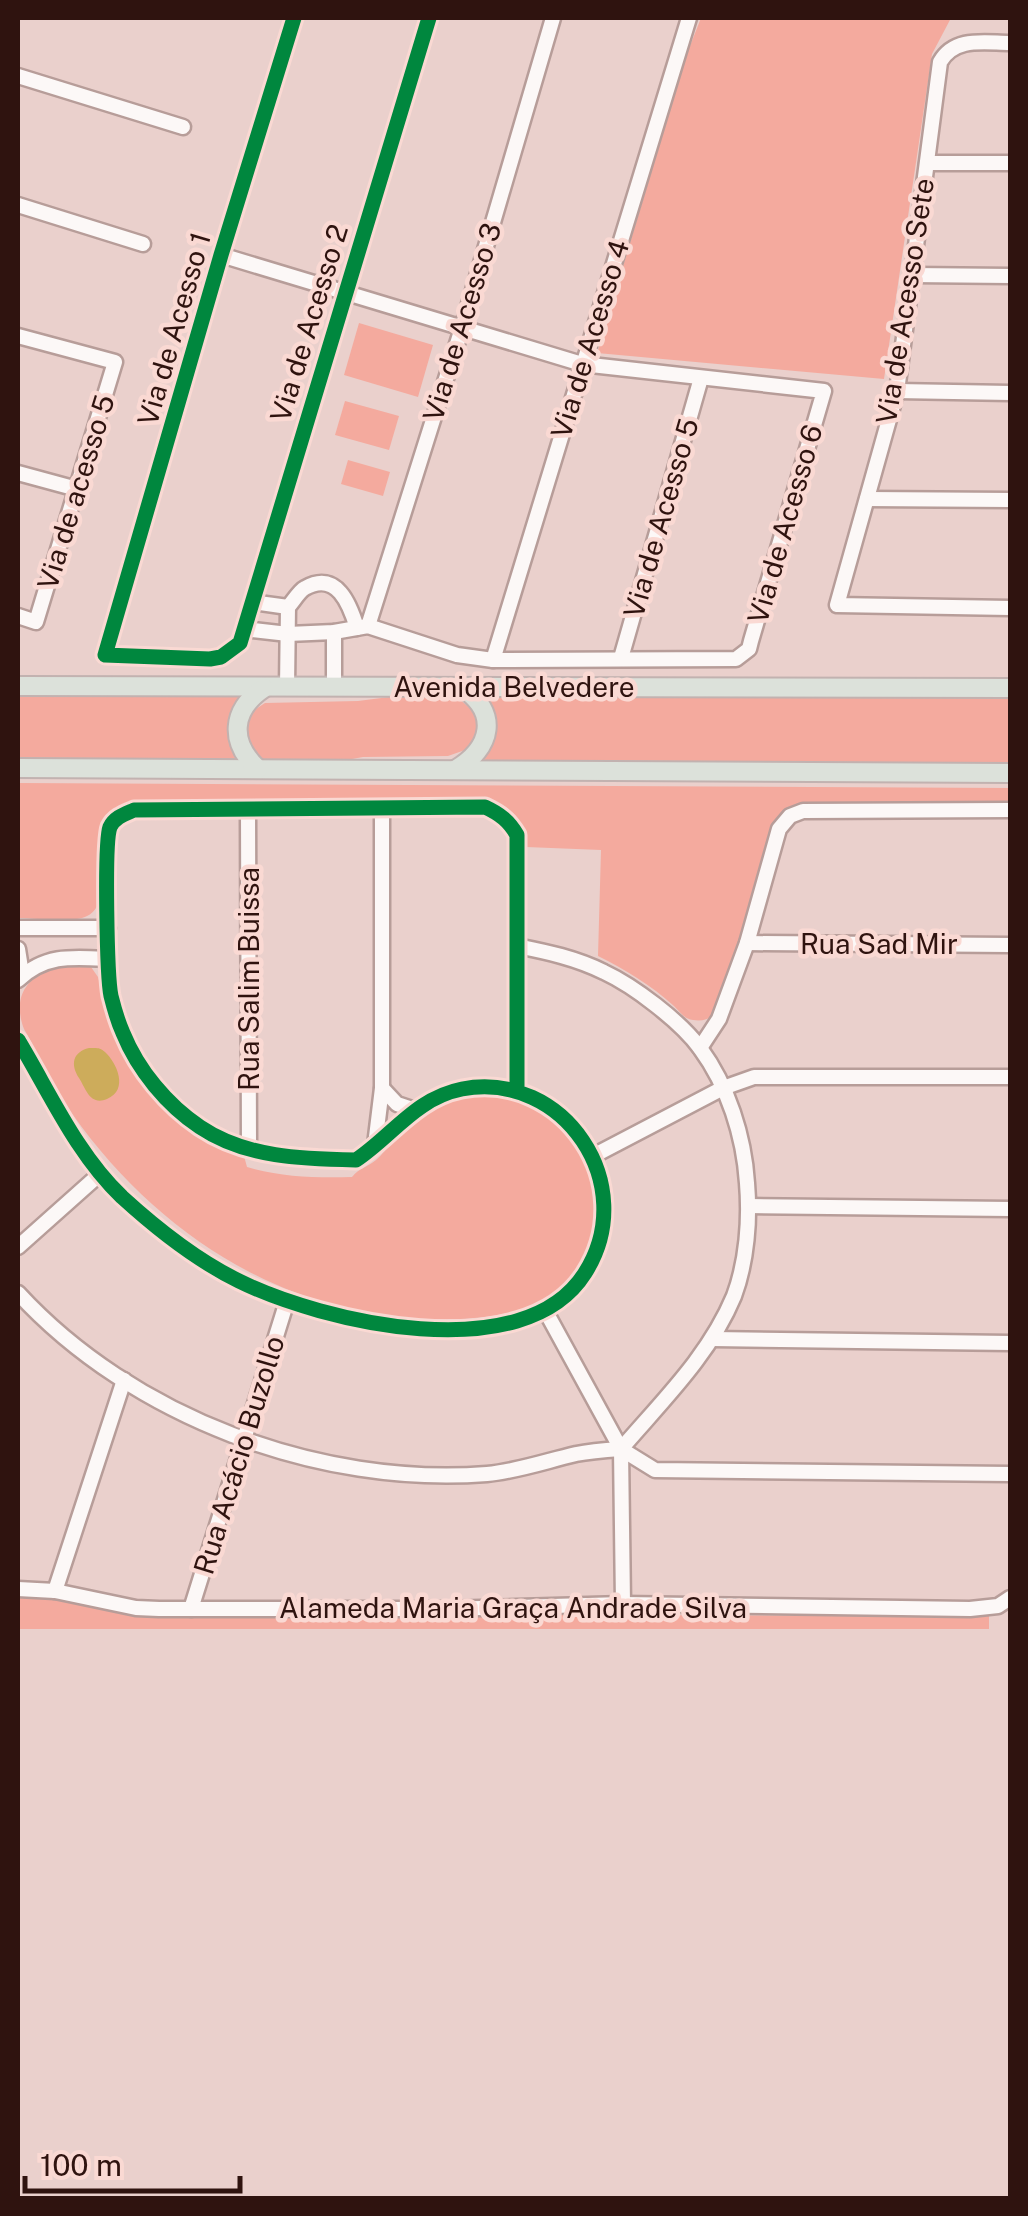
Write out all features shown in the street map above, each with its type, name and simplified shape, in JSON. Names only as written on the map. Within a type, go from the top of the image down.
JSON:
[{"type":"main road","name":"Avenida Belvedere","points":[[18,686],[1010,688]]},
{"type":"main road","points":[[454,770],[468,762],[486,738],[483,708],[462,687]]},
{"type":"main road","points":[[258,769],[239,744],[238,727],[241,711],[264,688]]},
{"type":"main road","points":[[18,768],[1010,773]]},
{"type":"street","name":"Via de Acesso 1","points":[[242,636],[221,657],[105,655],[294,18]]},
{"type":"street","name":"Via de Acesso 2","points":[[242,636],[429,18]]},
{"type":"street","name":"Via de Acesso 3","points":[[362,627],[462,328],[554,18]]},
{"type":"street","name":"Via de Acesso 4","points":[[492,660],[689,18]]},
{"type":"street","name":"Via de Acesso Sete","points":[[1010,44],[964,43],[954,46],[940,62],[897,392],[837,605],[1010,608]]},
{"type":"street","points":[[18,76],[184,127]]},
{"type":"street","points":[[927,164],[1010,163]]},
{"type":"street","points":[[18,205],[142,244]]},
{"type":"street","points":[[221,255],[582,364],[701,378]]},
{"type":"street","points":[[912,275],[1010,276]]},
{"type":"street","name":"Via de acesso 5","points":[[18,336],[115,362],[36,622],[18,616]]},
{"type":"street","name":"Via de Acesso 6","points":[[621,658],[727,660],[743,655],[752,641],[824,392],[701,378]]},
{"type":"street","name":"Via de Acesso 5","points":[[621,658],[701,378]]},
{"type":"street","points":[[897,392],[1010,393]]},
{"type":"street","points":[[18,473],[76,489]]},
{"type":"street","points":[[867,499],[1010,500]]},
{"type":"street","points":[[287,687],[288,607],[304,588],[322,584],[338,589],[362,627]]},
{"type":"street","points":[[252,602],[288,607]]},
{"type":"street","points":[[242,636],[362,627],[457,655],[492,660],[621,658]]},
{"type":"street","points":[[334,632],[334,687]]},
{"type":"street","points":[[18,1036],[68,1128],[118,1193],[195,1255],[238,1280],[324,1313],[413,1328],[468,1329],[510,1323],[544,1310],[584,1275],[598,1246],[604,1219],[604,1188],[583,1138],[543,1103],[517,1091],[494,1087],[462,1089],[434,1098],[415,1110],[356,1160],[296,1159],[250,1149],[199,1126],[166,1097],[141,1067],[110,994],[108,847],[110,828],[120,816],[134,810],[485,807],[499,814],[517,835],[517,1091]]},
{"type":"street","points":[[376,1144],[382,1088],[382,808]]},
{"type":"street","name":"Rua Salim Buissa","points":[[248,809],[250,1149]]},
{"type":"street","points":[[700,1048],[719,1020],[747,943],[779,829],[790,816],[803,811],[1010,810]]},
{"type":"street","points":[[18,928],[108,928]]},
{"type":"street","name":"Rua Sad Mir","points":[[747,943],[1010,946]]},
{"type":"street","points":[[517,946],[566,957],[606,972],[646,998],[700,1048],[723,1088],[737,1124],[746,1166],[749,1206],[745,1250],[735,1293],[713,1339],[692,1369],[621,1449]]},
{"type":"street","points":[[18,948],[18,980]]},
{"type":"street","points":[[18,980],[44,961],[108,958]]},
{"type":"street","points":[[593,1156],[723,1088],[754,1076],[1010,1077]]},
{"type":"street","points":[[382,1088],[397,1104],[415,1110]]},
{"type":"street","points":[[18,1247],[101,1174]]},
{"type":"street","points":[[749,1206],[1010,1210]]},
{"type":"street","points":[[18,1293],[63,1336],[124,1380],[203,1423],[283,1453],[330,1464],[437,1475],[502,1472],[576,1454],[621,1449],[656,1470],[1010,1474]]},
{"type":"street","name":"Rua Acácio Buzollo","points":[[191,1609],[287,1301]]},
{"type":"street","points":[[544,1310],[621,1449],[623,1604]]},
{"type":"street","points":[[713,1339],[1010,1343]]},
{"type":"street","points":[[55,1591],[124,1380]]},
{"type":"street","name":"Alameda Maria Graça Andrade Silva","points":[[18,1590],[55,1591],[136,1608],[191,1609],[623,1604],[970,1609],[998,1606],[1009,1599]]},
{"type":"shaded area","points":[[701,18],[951,18],[932,54],[884,379],[597,353],[686,56]]},
{"type":"shaded area","points":[[359,323],[433,345],[418,397],[344,375]]},
{"type":"shaded area","points":[[345,401],[399,416],[389,450],[335,435]]},
{"type":"shaded area","points":[[348,460],[390,472],[383,496],[341,484]]},
{"type":"shaded area","points":[[18,696],[244,696],[231,729],[231,745],[239,763],[18,762]]},
{"type":"shaded area","points":[[397,696],[458,698],[476,713],[477,735],[465,750],[448,756],[265,761],[251,752],[244,727],[250,713],[265,703]]},
{"type":"shaded area","points":[[488,698],[1010,698],[1010,762],[477,762],[493,724]]},
{"type":"shaded area","points":[[18,783],[1010,788],[1010,802],[815,802],[786,813],[773,828],[721,1007],[709,1018],[698,1020],[685,1017],[647,985],[598,956],[601,850],[526,847],[519,820],[496,802],[130,803],[113,814],[105,830],[100,899],[94,911],[82,918],[50,920],[18,918]]},
{"type":"shaded area","points":[[63,965],[91,967],[126,1056],[209,1138],[244,1156],[247,1167],[299,1176],[352,1177],[380,1156],[415,1117],[437,1105],[484,1094],[529,1102],[557,1121],[578,1146],[591,1176],[596,1209],[592,1241],[578,1270],[553,1294],[525,1308],[477,1318],[428,1319],[374,1314],[323,1302],[273,1284],[227,1259],[183,1230],[143,1196],[106,1157],[53,1083],[24,1029],[20,1006],[32,980]]},
{"type":"shaded area","points":[[89,1048],[103,1050],[119,1076],[114,1095],[101,1101],[86,1091],[76,1073],[76,1056]]},
{"type":"shaded area","points":[[18,1595],[56,1595],[181,1614],[989,1616],[989,1629],[18,1629]]},
{"type":"cycle path","points":[[294,18],[105,655],[210,659],[221,657],[240,643],[429,18]]},
{"type":"cycle path","points":[[18,1040],[77,1142],[106,1180],[178,1243],[239,1281],[320,1311],[420,1329],[471,1329],[517,1321],[556,1303],[585,1273],[600,1239],[604,1204],[598,1171],[583,1141],[561,1116],[532,1097],[499,1088],[462,1089],[418,1109],[356,1160],[256,1151],[200,1127],[165,1097],[129,1047],[111,996],[108,838],[110,827],[124,814],[134,810],[485,807],[504,818],[517,835],[517,1091]]}]
